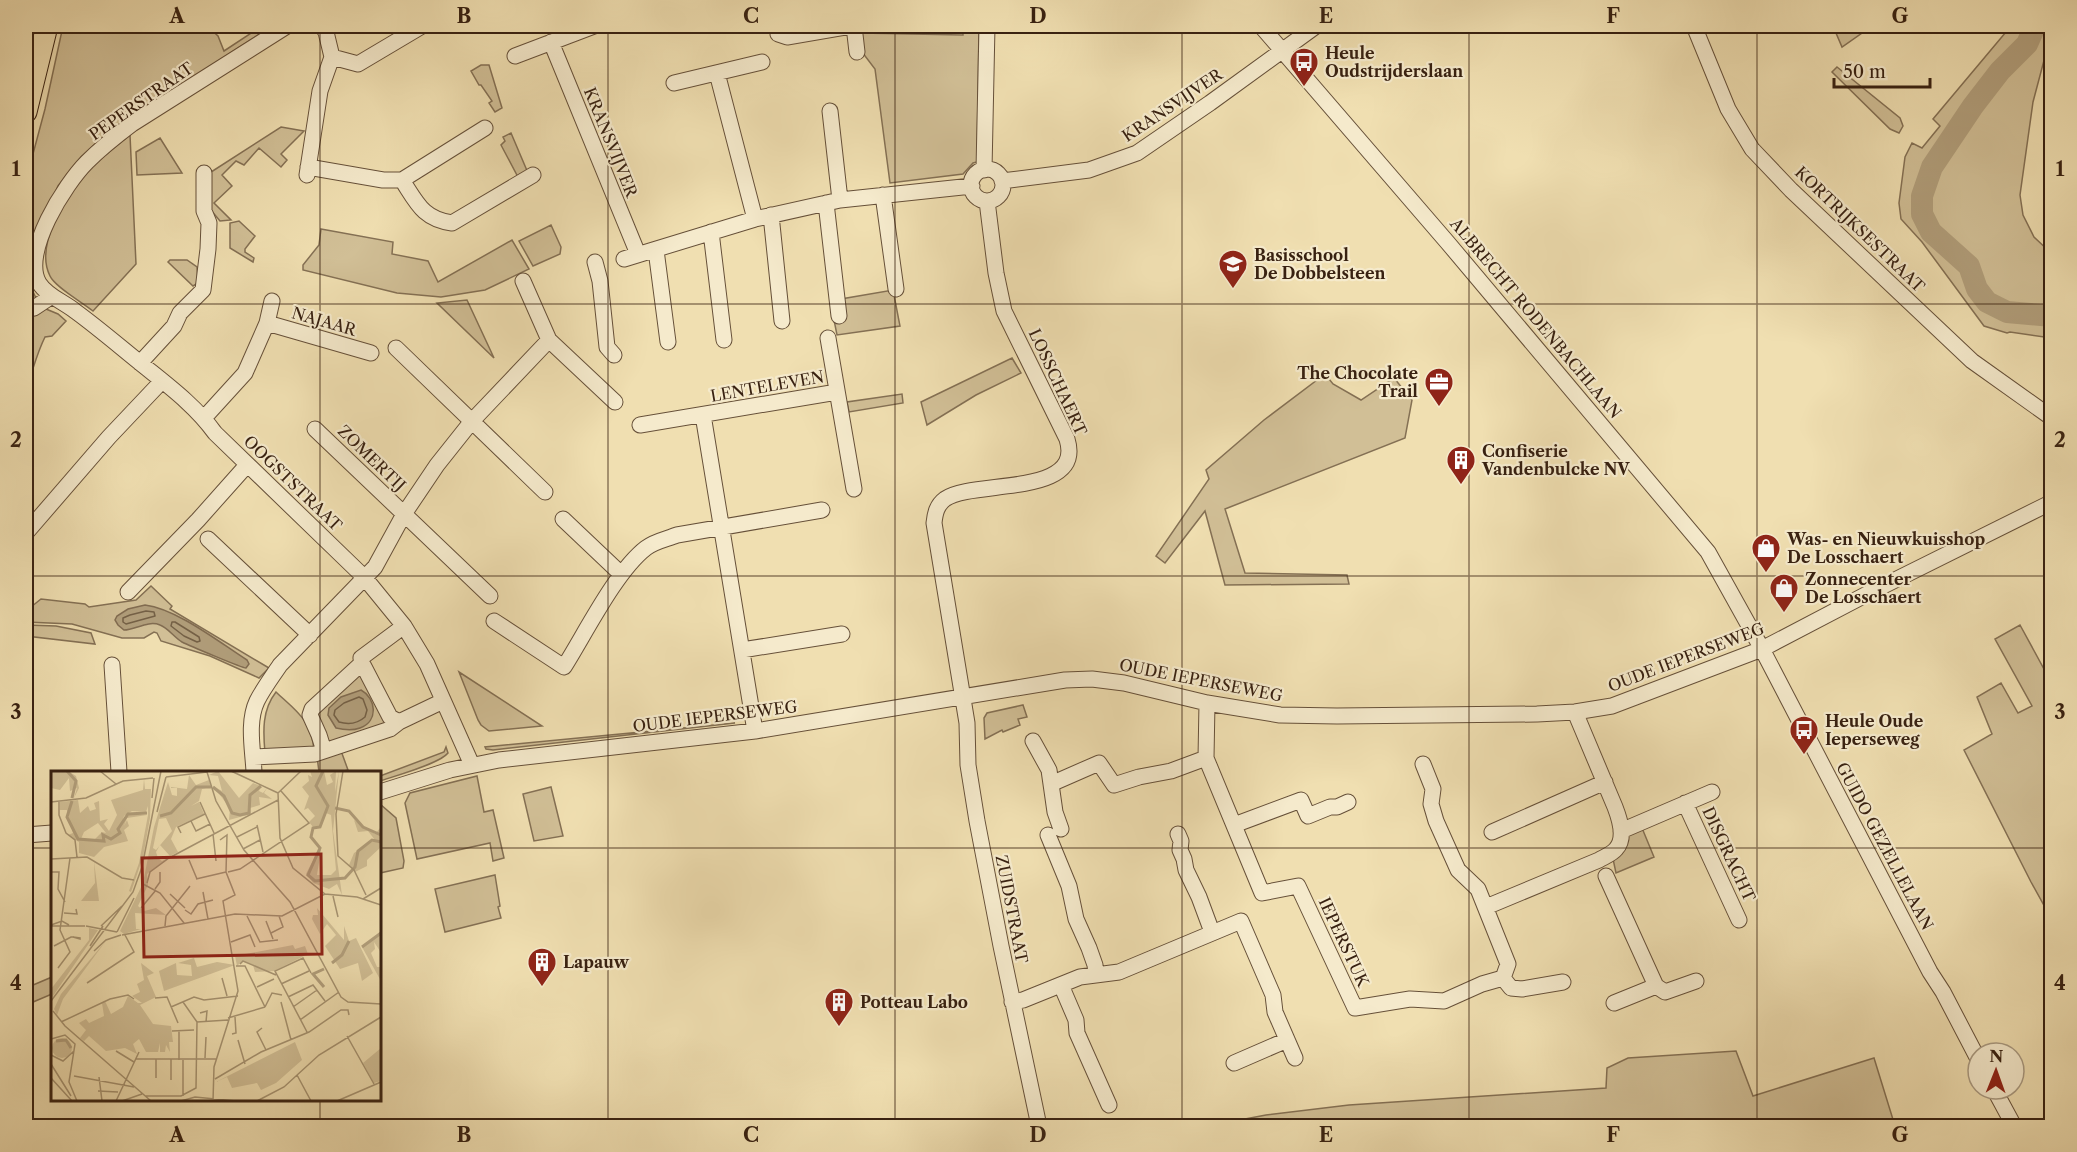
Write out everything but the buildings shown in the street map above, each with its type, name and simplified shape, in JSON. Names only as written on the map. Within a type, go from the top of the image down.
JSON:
[{"type":"highway","points":[[26,111],[47,26]]},
{"type":"street","name":"PEPERSTRAAT","points":[[52,296],[40,285],[35,274],[35,256],[46,225],[63,194],[85,164],[132,124],[287,26]]},
{"type":"street","points":[[322,26],[326,32],[332,57],[320,92],[308,171],[383,180],[402,180],[485,128]]},
{"type":"street","points":[[332,57],[358,64],[422,26]]},
{"type":"street","points":[[515,56],[594,26]]},
{"type":"street","points":[[778,34],[787,37],[852,26],[857,52]]},
{"type":"street","points":[[984,170],[987,26]]},
{"type":"street","name":"ALBRECHT RODENBACHLAAN","points":[[1260,26],[1498,302],[1708,552],[1761,649]]},
{"type":"street","name":"KRANSVIJVER","points":[[1002,181],[1089,170],[1137,153],[1316,26]]},
{"type":"street","name":"KORTRIJKSESTRAAT","points":[[1694,26],[1728,109],[1752,149],[1791,190],[1972,361],[2052,418]]},
{"type":"street","name":"KRANSVIJVER","points":[[551,42],[631,257],[755,219],[833,201],[972,186]]},
{"type":"street","points":[[674,83],[762,62]]},
{"type":"street","points":[[717,73],[755,219]]},
{"type":"street","points":[[830,111],[840,316]]},
{"type":"street","points":[[984,170],[998,174],[1002,181],[1002,192],[987,201],[977,197],[972,186],[975,176],[984,170]]},
{"type":"street","points":[[140,363],[174,326],[180,313],[203,290],[209,223],[204,211],[204,173]]},
{"type":"street","points":[[402,180],[422,212],[439,221],[452,223],[533,175]]},
{"type":"street","points":[[883,195],[896,289]]},
{"type":"street","name":"LOSSCHAERT","points":[[962,698],[934,523],[936,511],[940,503],[948,497],[964,492],[1039,481],[1051,476],[1060,471],[1069,459],[1070,447],[1004,311],[996,273],[987,201]]},
{"type":"street","points":[[771,215],[782,321]]},
{"type":"street","points":[[711,232],[724,340]]},
{"type":"street","points":[[656,250],[668,342]]},
{"type":"street","points":[[595,262],[600,281],[607,347],[614,355]]},
{"type":"street","points":[[523,281],[549,340],[615,402]]},
{"type":"street","points":[[26,309],[34,308],[52,296]]},
{"type":"street","name":"OOGSTSTRAAT","points":[[52,296],[74,309],[204,418],[215,433],[247,465],[364,577],[404,626],[427,664],[472,765]]},
{"type":"street","name":"NAJAAR","points":[[204,418],[245,373],[267,323],[272,301]]},
{"type":"street","name":"NAJAAR","points":[[267,323],[371,353]]},
{"type":"street","name":"LENTELEVEN","points":[[828,338],[854,489]]},
{"type":"street","name":"ZOMERTIJ","points":[[254,765],[252,719],[256,703],[279,665],[375,567],[404,514],[437,465],[472,421],[549,340]]},
{"type":"street","points":[[396,348],[545,492]]},
{"type":"street","points":[[26,533],[109,437],[162,381]]},
{"type":"street","name":"LENTELEVEN","points":[[640,425],[837,392]]},
{"type":"street","name":"LENTELEVEN","points":[[703,415],[755,731]]},
{"type":"street","name":"ZOMERTIJ","points":[[315,429],[490,596]]},
{"type":"street","points":[[128,592],[198,520],[247,465]]},
{"type":"street","name":"OUDE IEPERSEWEG","points":[[381,792],[450,770],[499,760],[755,731],[1065,680],[1124,683],[1207,703],[1280,715],[1575,712],[1612,706],[1761,649],[1869,592],[2052,502]]},
{"type":"street","points":[[494,621],[564,667],[621,574],[646,548],[677,536],[822,510]]},
{"type":"street","points":[[563,519],[621,574]]},
{"type":"street","points":[[208,539],[310,635]]},
{"type":"street","points":[[399,722],[390,717],[361,658],[404,626]]},
{"type":"street","points":[[742,650],[842,634]]},
{"type":"street","name":"GUIDO GEZELLELAAN","points":[[1761,649],[1930,972],[1969,1041]]},
{"type":"street","points":[[324,751],[310,715],[312,709],[362,663]]},
{"type":"street","points":[[112,665],[119,771]]},
{"type":"street","name":"ZUIDSTRAAT","points":[[962,698],[967,723],[968,765],[1012,1002],[1039,1126]]},
{"type":"street","points":[[254,765],[315,754],[390,729],[399,722],[443,701]]},
{"type":"street","name":"IEPERSTUK","points":[[1207,703],[1206,758],[1262,893],[1298,886],[1354,1008],[1410,999],[1444,1001],[1482,984],[1503,978]]},
{"type":"street","points":[[1486,907],[1602,868],[1616,850],[1621,839],[1621,822],[1575,712]]},
{"type":"street","points":[[1033,741],[1049,770],[1055,812],[1054,832],[1070,886],[1076,919],[1089,948],[1096,974]]},
{"type":"street","points":[[1051,784],[1099,763],[1114,785],[1139,777],[1172,771],[1206,758]]},
{"type":"street","points":[[1423,764],[1432,789],[1431,804],[1436,821],[1458,870],[1478,889],[1508,964],[1503,978],[1511,988],[1522,989],[1563,982]]},
{"type":"street","points":[[1492,832],[1605,782]]},
{"type":"street","name":"DISGRACHT","points":[[1621,831],[1712,792]]},
{"type":"street","points":[[1234,825],[1301,800],[1308,816],[1348,802]]},
{"type":"street","name":"DISGRACHT","points":[[1685,803],[1740,920]]},
{"type":"street","points":[[26,835],[51,832]]},
{"type":"street","points":[[1178,834],[1186,870],[1212,932]]},
{"type":"street","points":[[1602,868],[1656,986],[1665,992],[1696,981]]},
{"type":"street","points":[[1012,1002],[1023,1000],[1080,977],[1119,972],[1241,921],[1274,995],[1275,1012],[1295,1058]]},
{"type":"street","points":[[1061,985],[1076,1020],[1077,1033],[1109,1105]]},
{"type":"street","points":[[1614,1003],[1656,986]]},
{"type":"street","points":[[1234,1063],[1287,1040]]},
{"type":"street","points":[[2000,1101],[2014,1126]]},
{"type":"shaded area","points":[[63,26],[207,26],[218,36],[224,51],[262,26],[272,26],[120,125],[81,157],[58,186],[29,257],[28,281],[36,298],[35,302],[26,304],[26,180],[45,109]]},
{"type":"shaded area","points":[[963,26],[979,26],[977,162],[973,163],[963,174],[890,183],[875,69],[862,52],[859,33],[963,35]]},
{"type":"shaded area","points":[[1833,26],[1872,26],[1842,47]]},
{"type":"shaded area","points":[[2011,26],[2030,26],[1979,90],[1941,144],[1918,195],[1918,215],[1930,236],[1963,266],[1975,295],[1981,302],[1989,308],[2010,315],[2051,321],[2051,338],[2007,333],[1984,326],[1922,242],[1901,219],[1899,203],[1905,157],[1912,143],[1922,148],[1940,126],[1933,119]]},
{"type":"shaded area","points":[[2042,26],[2051,26],[2051,34],[2033,102],[2020,195],[2023,215],[2034,237],[2051,253],[2051,313],[2005,308],[1990,299],[1984,292],[1970,263],[1941,239],[1931,227],[1926,216],[1925,205],[1929,182],[1941,158],[1989,94],[2039,34]]},
{"type":"shaded area","points":[[481,65],[489,65],[502,108],[495,112],[489,103],[492,101],[471,71]]},
{"type":"shaded area","points":[[1837,67],[1900,118],[1903,126],[1899,133],[1890,129],[1832,72]]},
{"type":"shaded area","points":[[281,127],[304,131],[281,154],[287,160],[281,167],[259,148],[244,165],[236,161],[222,175],[232,186],[214,203],[231,220],[220,221],[210,209],[208,174]]},
{"type":"shaded area","points":[[511,133],[528,173],[519,179],[501,145],[505,141],[503,137]]},
{"type":"shaded area","points":[[130,135],[136,264],[93,311],[63,290],[50,276],[46,263],[49,235],[62,206],[87,171]]},
{"type":"shaded area","points":[[160,138],[182,173],[137,175],[136,152]]},
{"type":"shaded area","points":[[239,221],[255,236],[245,249],[245,252],[254,258],[253,262],[230,248],[230,223]]},
{"type":"shaded area","points":[[551,225],[561,247],[560,254],[533,266],[519,241]]},
{"type":"shaded area","points":[[321,229],[393,242],[392,254],[428,261],[438,282],[512,240],[529,269],[485,290],[441,297],[397,293],[303,270],[303,265],[319,245]]},
{"type":"shaded area","points":[[187,260],[197,267],[198,283],[193,286],[168,262]]},
{"type":"shaded area","points":[[893,290],[900,326],[837,335],[834,320],[841,299]]},
{"type":"shaded area","points":[[467,300],[494,358],[437,303]]},
{"type":"shaded area","points":[[46,309],[58,314],[66,321],[52,336],[45,337],[26,389],[26,314]]},
{"type":"shaded area","points":[[1012,358],[1021,373],[976,395],[927,425],[921,402]]},
{"type":"shaded area","points":[[1325,374],[1333,384],[1361,400],[1394,378],[1412,400],[1405,438],[1225,509],[1245,573],[1347,575],[1349,584],[1225,585],[1205,511],[1165,563],[1156,556],[1209,479],[1206,470],[1264,420]]},
{"type":"shaded area","points":[[902,394],[903,403],[849,412],[847,402]]},
{"type":"shaded area","points":[[151,586],[172,606],[170,609],[269,668],[259,678],[210,656],[161,641],[154,632],[144,638],[122,638],[72,624],[26,622],[26,611],[41,599],[85,604],[89,607],[136,600]]},
{"type":"shaded area","points":[[26,625],[56,626],[91,633],[95,644],[26,636]]},
{"type":"shaded area","points":[[2020,625],[2044,669],[2051,666],[2051,918],[1964,750],[1992,734],[1977,697],[2001,683],[2018,713],[2032,706],[1995,639]]},
{"type":"shaded area","points":[[362,667],[391,724],[330,746],[315,711]]},
{"type":"shaded area","points":[[459,672],[542,726],[489,731],[478,720]]},
{"type":"shaded area","points":[[276,692],[306,723],[314,750],[265,753],[266,713]]},
{"type":"shaded area","points":[[1023,705],[1027,717],[1018,719],[1020,725],[1003,732],[1002,730],[985,739],[984,718],[987,713]]},
{"type":"shaded area","points":[[735,723],[493,750],[485,747]]},
{"type":"shaded area","points":[[446,747],[448,753],[436,761],[381,781],[381,776],[444,752]]},
{"type":"shaded area","points":[[340,748],[348,770],[319,771],[317,756]]},
{"type":"shaded area","points":[[477,776],[484,812],[493,810],[504,858],[493,861],[490,843],[417,859],[405,803],[410,793]]},
{"type":"shaded area","points":[[551,787],[563,836],[534,841],[523,794]]},
{"type":"shaded area","points":[[381,805],[396,818],[404,861],[403,868],[381,873]]},
{"type":"shaded area","points":[[1642,828],[1654,857],[1616,873],[1613,859],[1629,835]]},
{"type":"shaded area","points":[[495,875],[501,918],[445,932],[435,889]]},
{"type":"shaded area","points":[[51,977],[51,994],[26,1005],[26,988]]},
{"type":"shaded area","points":[[1736,1051],[1753,1096],[1874,1058],[1895,1126],[1208,1126],[1266,1115],[1349,1105],[1606,1088],[1607,1068],[1628,1058]]},
{"type":"water","points":[[145,605],[184,619],[247,660],[249,664],[246,668],[242,667],[186,644],[160,625],[146,624],[124,630],[118,625],[115,620],[117,616],[128,609]]},
{"type":"water","points":[[361,690],[370,698],[372,704],[373,715],[370,720],[366,725],[357,729],[336,728],[328,715],[329,708],[341,697]]},
{"type":"waterway","points":[[2035,26],[2027,44],[2000,71],[1973,106],[1932,167],[1922,196],[1922,214],[1931,232],[1969,266],[1977,289],[1987,302],[2007,312],[2052,316]]},
{"type":"place","name":"Heule Oudstrijderslaan","points":[[1304,88]]},
{"type":"place","name":"Basisschool De Dobbelsteen","points":[[1233,290]]},
{"type":"place","name":"The Chocolate Trail","points":[[1439,408]]},
{"type":"place","name":"Confiserie Vandenbulcke NV","points":[[1461,486]]},
{"type":"place","name":"Was- en Nieuwkuisshop De Losschaert","points":[[1766,574]]},
{"type":"place","name":"Zonnecenter De Losschaert","points":[[1784,614]]},
{"type":"place","name":"Heule Oude Ieperseweg","points":[[1804,756]]},
{"type":"place","name":"Lapauw","points":[[542,988]]},
{"type":"place","name":"Potteau Labo","points":[[839,1028]]}]
